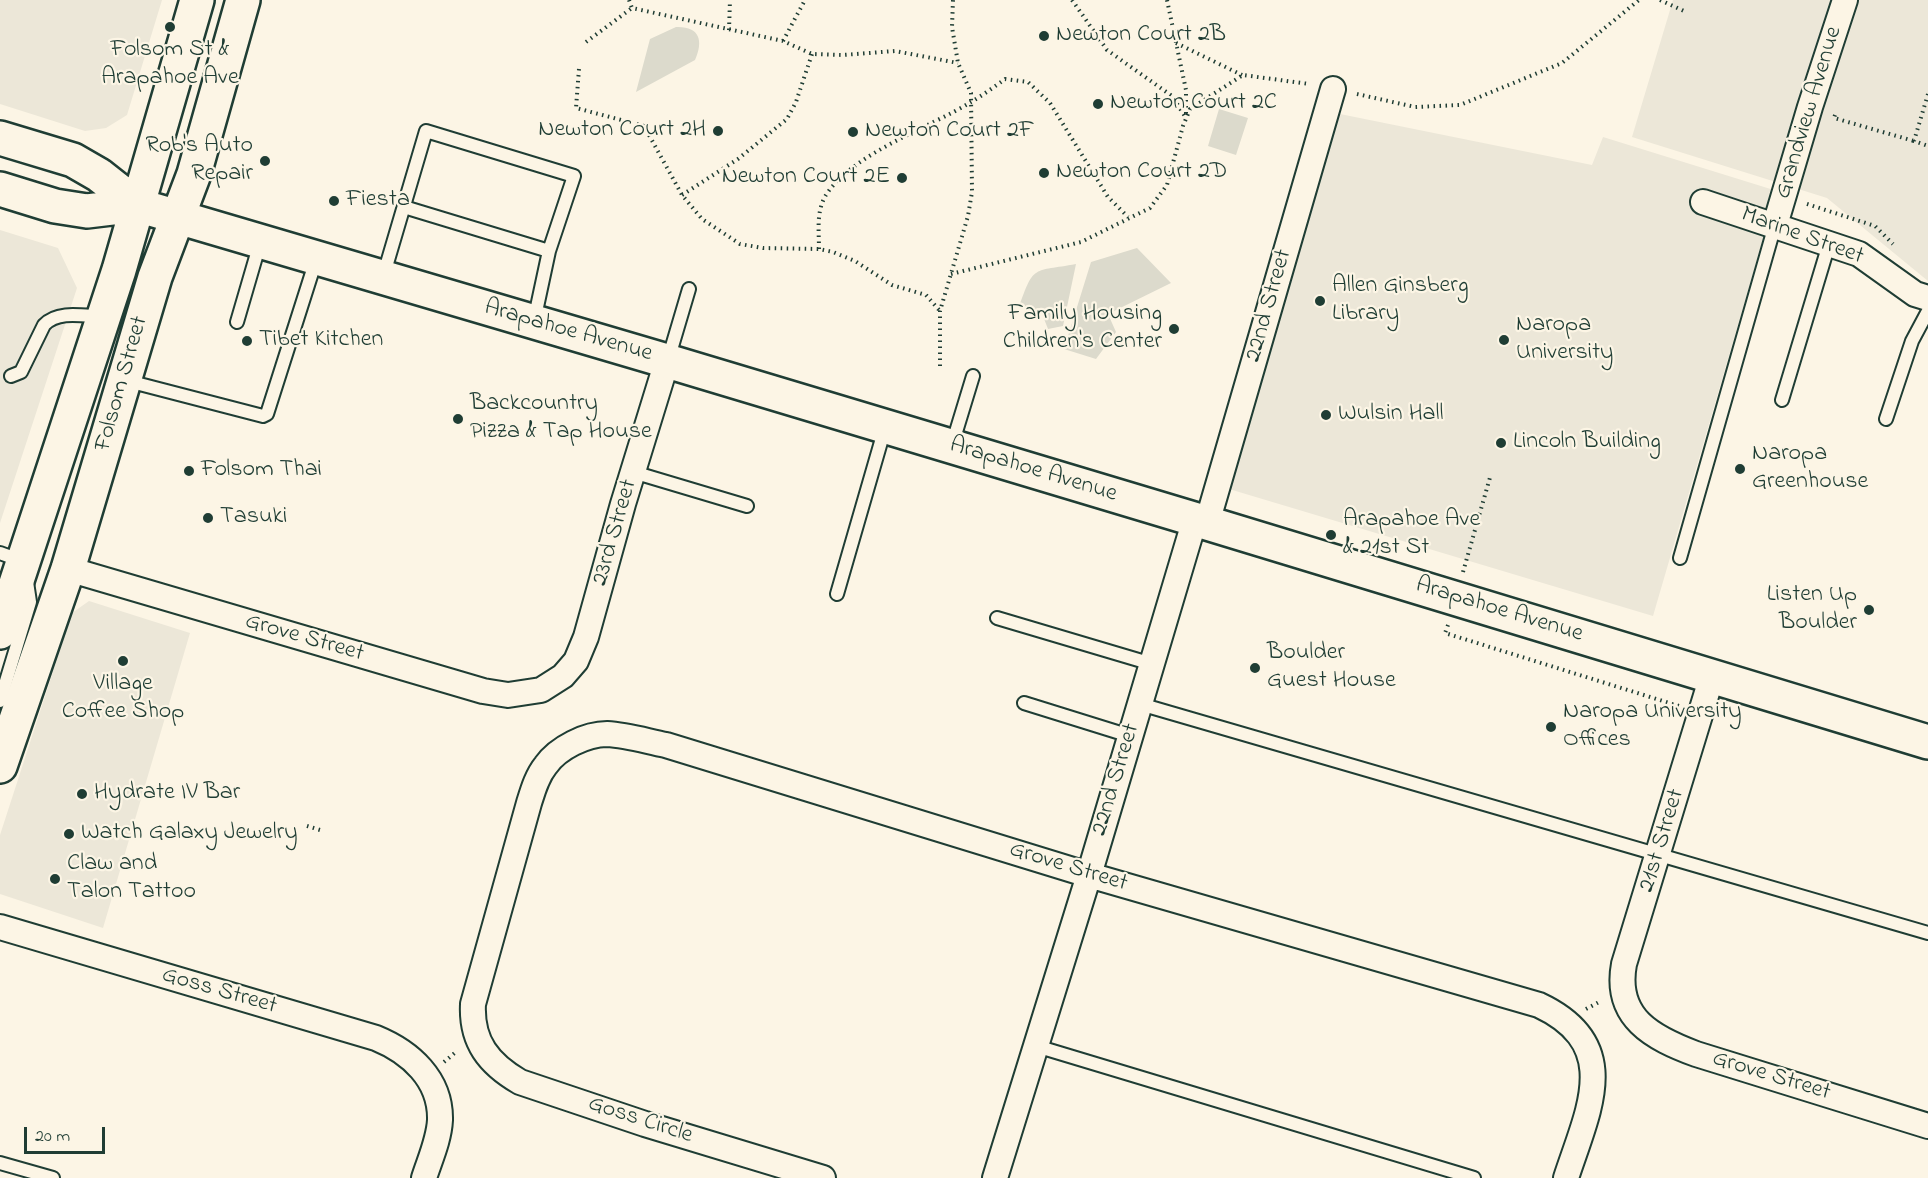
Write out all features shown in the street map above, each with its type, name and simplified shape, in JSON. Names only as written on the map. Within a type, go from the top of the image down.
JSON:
[{"type":"main road","name":"Folsom Street","points":[[0,632],[12,557],[104,317],[197,0]]},
{"type":"main road","name":"Folsom Street","points":[[2,744],[68,569],[155,278],[194,174],[243,0]]},
{"type":"main road","name":"Arapahoe Avenue","points":[[0,138],[73,160],[99,175],[137,205],[177,218],[952,446],[1928,742]]},
{"type":"main road","name":"Arapahoe Avenue","points":[[0,189],[55,206],[87,211],[137,205]]},
{"type":"street","name":"Grandview Avenue","points":[[1775,225],[1845,0]]},
{"type":"street","name":"22nd Street","points":[[995,1178],[1152,664],[1201,521],[1333,89]]},
{"type":"street","name":"Marine Street","points":[[1703,202],[1859,254],[1915,294],[1928,298]]},
{"type":"street","name":"23rd Street","points":[[541,690],[563,676],[579,655],[586,637],[667,361]]},
{"type":"street","name":"Grove Street","points":[[68,569],[483,691],[508,695],[541,690]]},
{"type":"street","name":"21st Street","points":[[1625,998],[1624,964],[1712,676]]},
{"type":"street","name":"Grove Street","points":[[476,1036],[473,1004],[535,785],[546,764],[556,754],[580,741],[604,734],[666,745],[1089,875],[1539,1005],[1566,1020]]},
{"type":"street","name":"Goss Street","points":[[0,927],[376,1038],[393,1045],[408,1056],[426,1076]]},
{"type":"street","name":"Grove Street","points":[[1625,998],[1636,1021],[1646,1030],[1674,1046],[1928,1126]]},
{"type":"street","points":[[1566,1020],[1576,1029],[1589,1051],[1594,1084],[1566,1178]]},
{"type":"street","name":"Goss Circle","points":[[476,1036],[490,1061],[520,1082],[645,1124],[823,1178]]},
{"type":"street","points":[[424,1178],[440,1119],[435,1091],[426,1076]]},
{"type":"lane","points":[[383,278],[426,131],[574,176],[549,251],[534,322]]},
{"type":"lane","points":[[404,207],[549,251]]},
{"type":"lane","points":[[1680,558],[1775,225]]},
{"type":"lane","points":[[237,322],[260,242]]},
{"type":"lane","points":[[1782,400],[1829,244]]},
{"type":"lane","points":[[124,380],[263,416],[269,411],[316,259]]},
{"type":"lane","points":[[667,361],[689,289]]},
{"type":"lane","points":[[1886,419],[1912,341],[1928,311]]},
{"type":"lane","points":[[11,376],[21,372],[49,319],[57,315],[104,317]]},
{"type":"lane","points":[[952,446],[973,376]]},
{"type":"lane","points":[[837,594],[885,426]]},
{"type":"lane","points":[[633,472],[747,506]]},
{"type":"lane","points":[[0,701],[30,602],[12,557]]},
{"type":"lane","points":[[997,618],[1152,664]]},
{"type":"lane","points":[[1024,703],[1130,735]]},
{"type":"lane","points":[[1140,704],[1928,933]]},
{"type":"lane","points":[[1036,1046],[1474,1178]]},
{"type":"lane","points":[[0,1163],[47,1177]]},
{"type":"path","points":[[629,0],[632,8]]},
{"type":"path","points":[[729,30],[730,0]]},
{"type":"path","points":[[783,41],[805,0]]},
{"type":"path","points":[[940,366],[940,311],[968,216],[972,192],[971,93],[958,63],[952,27],[953,0]]},
{"type":"path","points":[[1072,0],[1107,50],[1172,96],[1186,118]]},
{"type":"path","points":[[1167,0],[1186,90],[1186,118]]},
{"type":"path","points":[[1176,43],[1243,75],[1333,89],[1415,108],[1460,105],[1562,63],[1640,0]]},
{"type":"path","points":[[1660,0],[1684,11]]},
{"type":"path","points":[[586,42],[632,8],[783,41],[812,54],[843,55],[895,51],[958,63]]},
{"type":"path","points":[[682,195],[738,159],[787,119],[796,102],[812,54]]},
{"type":"path","points":[[579,69],[576,108],[644,126],[682,195],[702,219],[740,244],[763,248],[819,249],[855,261],[892,285],[926,295],[940,311]]},
{"type":"path","points":[[951,274],[1082,243],[1150,208],[1167,185],[1190,109],[1243,75]]},
{"type":"path","points":[[819,249],[818,218],[825,196],[846,172],[971,103],[1005,79],[1028,82],[1050,103],[1108,197],[1128,218]]},
{"type":"path","points":[[1914,141],[1928,94]]},
{"type":"path","points":[[1831,127],[1837,108]]},
{"type":"path","points":[[1834,117],[1928,146]]},
{"type":"path","points":[[1810,195],[1807,204],[1875,226],[1899,250]]},
{"type":"path","points":[[1491,474],[1445,633],[1702,713]]},
{"type":"path","points":[[307,826],[320,830]]},
{"type":"path","points":[[1566,1020],[1625,998]]},
{"type":"path","points":[[426,1076],[476,1036]]},
{"type":"shaded area","points":[[0,0],[162,0],[127,115],[106,128],[85,131],[0,104]]},
{"type":"shaded area","points":[[1673,0],[1928,0],[1928,281],[1827,198],[1632,137]]},
{"type":"shaded area","points":[[676,27],[690,29],[698,36],[699,46],[695,60],[636,92],[650,39]]},
{"type":"shaded area","points":[[1219,109],[1248,118],[1236,155],[1208,146]]},
{"type":"shaded area","name":"Naropa University","points":[[1340,114],[1592,165],[1603,137],[1777,191],[1653,616],[1229,489]]},
{"type":"shaded area","points":[[0,230],[58,248],[77,288],[0,523]]},
{"type":"shaded area","points":[[1137,248],[1171,283],[1108,314],[1116,332],[1096,359],[1064,349],[1091,262]]},
{"type":"shaded area","points":[[1076,264],[1063,326],[1048,329],[1041,311],[1019,307],[1028,283],[1037,272]]},
{"type":"shaded area","points":[[89,601],[190,633],[103,928],[0,894],[0,835],[72,613]]},
{"type":"place","name":"Folsom St & Arapahoe Ave","points":[[170,27]]},
{"type":"place","name":"Newton Court 2B","points":[[1044,36]]},
{"type":"place","name":"Newton Court 2C","points":[[1098,104]]},
{"type":"place","name":"Newton Court 2H","points":[[718,131]]},
{"type":"place","name":"Newton Court 2F","points":[[853,132]]},
{"type":"place","name":"Rob's Auto Repair","points":[[265,161]]},
{"type":"place","name":"Newton Court 2D","points":[[1044,173]]},
{"type":"place","name":"Newton Court 2E","points":[[902,178]]},
{"type":"place","name":"Fiesta","points":[[334,201]]},
{"type":"place","name":"Allen Ginsberg Library","points":[[1320,301]]},
{"type":"place","name":"Family Housing Children's Center","points":[[1174,329]]},
{"type":"place","name":"Naropa University","points":[[1504,340]]},
{"type":"place","name":"Tibet Kitchen","points":[[247,341]]},
{"type":"place","name":"Wulsin Hall","points":[[1326,415]]},
{"type":"place","name":"Backcountry Pizza & Tap House","points":[[458,419]]},
{"type":"place","name":"Lincoln Building","points":[[1501,443]]},
{"type":"place","name":"Naropa Greenhouse","points":[[1740,469]]},
{"type":"place","name":"Folsom Thai","points":[[189,471]]},
{"type":"place","name":"Tasuki","points":[[208,518]]},
{"type":"place","name":"Arapahoe Ave & 21st St","points":[[1331,535]]},
{"type":"place","name":"Listen Up Boulder","points":[[1869,610]]},
{"type":"place","name":"Village Coffee Shop","points":[[123,661]]},
{"type":"place","name":"Boulder Guest House","points":[[1255,668]]},
{"type":"place","name":"Naropa University Offices","points":[[1551,727]]},
{"type":"place","name":"Hydrate IV Bar","points":[[82,794]]},
{"type":"place","name":"Watch Galaxy Jewelry","points":[[69,834]]},
{"type":"place","name":"Claw and Talon Tattoo","points":[[55,879]]}]
